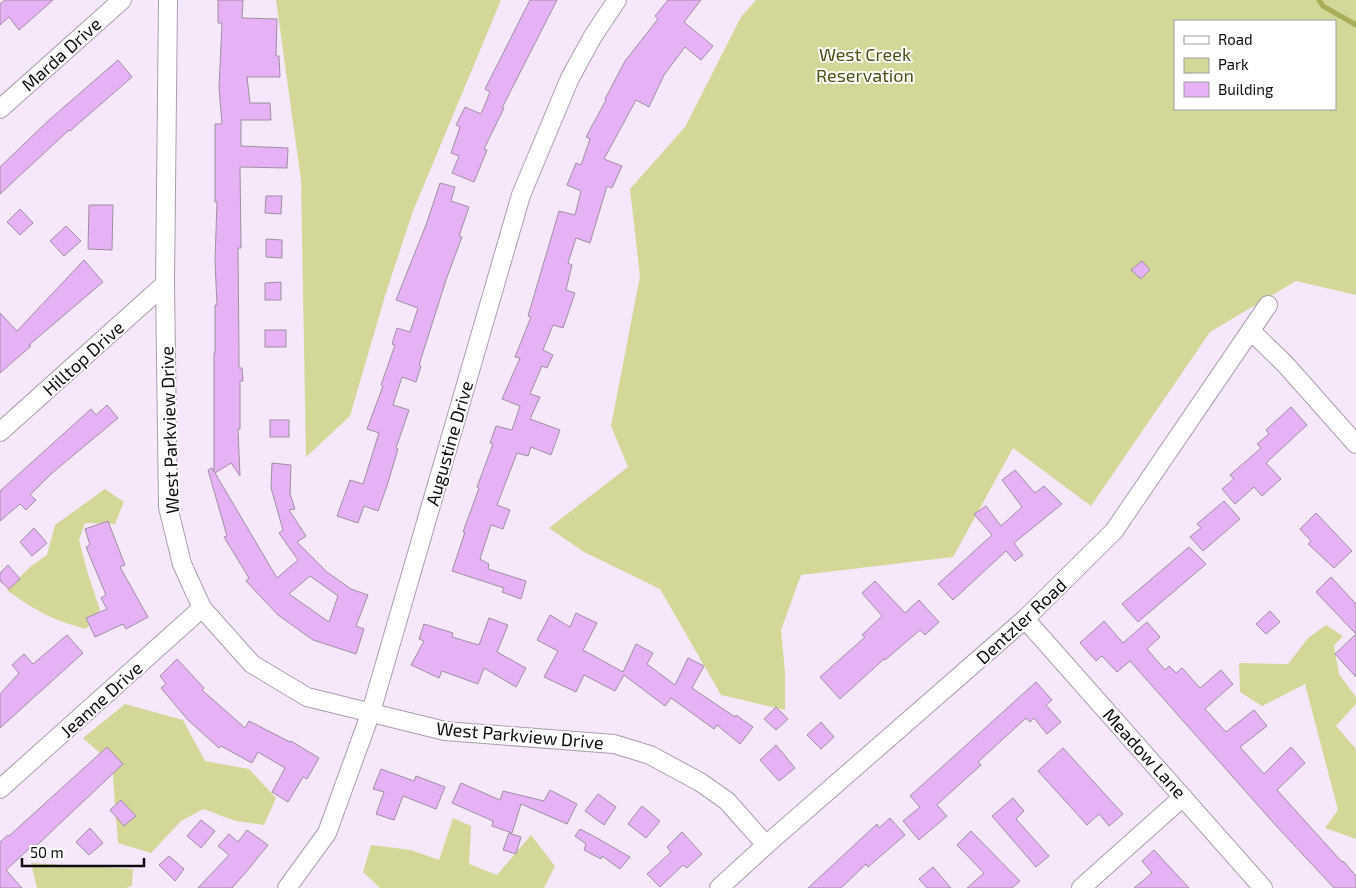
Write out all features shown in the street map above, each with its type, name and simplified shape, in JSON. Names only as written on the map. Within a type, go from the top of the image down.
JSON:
[{"type":"street","name":"Marda Drive","points":[[0,109],[122,0]]},
{"type":"street","name":"West Parkview Drive","points":[[168,0],[165,284],[168,507],[182,564],[202,608],[252,664],[307,696],[445,731],[614,744],[650,755],[700,782],[727,801],[766,845]]},
{"type":"street","name":"Augustine Drive","points":[[287,888],[327,833],[371,712],[522,196],[570,78],[593,36],[617,0]]},
{"type":"street","name":"Hilltop Drive","points":[[0,432],[165,284]]},
{"type":"street","name":"Dentzler Road","points":[[719,888],[1026,619],[1114,531],[1268,305]]},
{"type":"street","points":[[1251,331],[1285,364],[1356,444]]},
{"type":"street","name":"Jeanne Drive","points":[[0,790],[202,608]]},
{"type":"street","name":"Meadow Lane","points":[[1026,619],[1263,888]]},
{"type":"street","points":[[1081,888],[1183,797]]},
{"type":"green space","points":[[276,0],[501,0],[413,211],[385,296],[350,416],[306,457],[301,180]]},
{"type":"green space","name":"West Creek Reservation","points":[[756,0],[1356,0],[1356,295],[1296,281],[1210,332],[1091,506],[1013,448],[953,557],[801,575],[781,630],[785,672],[785,710],[721,695],[660,589],[584,552],[549,528],[628,467],[611,426],[640,276],[630,189],[685,127],[741,17]]},
{"type":"green space","points":[[105,489],[124,502],[115,524],[85,523],[79,540],[100,610],[86,629],[45,614],[7,590],[31,566],[47,555],[55,525]]},
{"type":"green space","points":[[1326,625],[1343,636],[1334,646],[1339,674],[1356,697],[1356,704],[1336,726],[1356,749],[1356,839],[1325,828],[1338,810],[1305,684],[1262,706],[1240,692],[1239,663],[1288,664],[1308,638]]},
{"type":"green space","points":[[125,704],[183,720],[205,761],[249,769],[276,798],[264,825],[236,821],[203,809],[181,821],[151,853],[118,843],[112,764],[83,738]]},
{"type":"green space","points":[[453,818],[471,826],[469,864],[497,875],[531,835],[555,866],[544,888],[380,888],[363,872],[371,845],[411,850],[439,860]]},
{"type":"green space","points":[[31,863],[133,869],[132,886],[125,888],[37,888]]},
{"type":"building","points":[[5,0],[53,0],[19,30],[9,17],[0,25],[0,4]]},
{"type":"building","points":[[218,0],[243,0],[242,18],[277,19],[276,56],[279,56],[280,77],[247,77],[250,103],[270,103],[271,120],[241,120],[241,146],[288,148],[287,168],[240,167],[241,248],[238,248],[239,368],[242,368],[243,381],[240,381],[240,429],[238,429],[240,476],[231,463],[215,473],[277,578],[298,560],[279,533],[283,530],[271,488],[272,463],[291,465],[290,494],[295,509],[289,510],[306,536],[297,542],[327,572],[351,589],[368,595],[356,626],[364,629],[356,654],[313,640],[278,615],[246,581],[249,578],[224,537],[227,536],[208,470],[212,468],[214,472],[214,353],[215,305],[217,305],[215,261],[217,202],[215,202],[215,124],[222,124],[219,88],[222,23],[218,23]],"holes":[[[310,576],[338,596],[329,622],[289,594]]]},
{"type":"building","points":[[530,0],[557,0],[502,108],[504,108],[484,149],[487,150],[474,182],[452,173],[459,156],[451,153],[460,127],[456,125],[465,107],[481,114],[490,92],[485,89]]},
{"type":"building","points":[[668,0],[701,0],[684,22],[713,46],[701,60],[685,47],[664,75],[649,107],[636,100],[604,159],[622,166],[612,188],[607,186],[590,243],[576,238],[568,263],[572,265],[566,290],[575,293],[563,328],[553,325],[543,350],[553,355],[547,368],[542,366],[530,394],[540,397],[530,419],[560,430],[551,455],[531,447],[528,456],[517,453],[497,505],[510,510],[503,529],[491,525],[480,559],[489,564],[488,569],[526,581],[521,599],[502,592],[504,588],[452,571],[465,532],[463,532],[479,488],[477,487],[493,444],[490,443],[496,426],[512,430],[520,406],[502,399],[520,358],[515,357],[531,317],[528,316],[559,211],[575,215],[581,191],[567,185],[576,163],[581,165],[590,139],[586,137],[625,61],[658,19],[655,16]]},
{"type":"building","points":[[118,60],[132,77],[69,130],[0,194],[0,167],[49,120]]},
{"type":"building","points":[[440,183],[455,187],[451,201],[469,207],[459,236],[462,237],[419,365],[421,366],[416,382],[402,377],[393,405],[409,410],[378,511],[364,506],[358,523],[337,516],[350,480],[363,484],[379,433],[367,429],[383,386],[381,385],[395,345],[392,344],[397,328],[410,332],[418,308],[396,300],[426,225]]},
{"type":"building","points":[[266,196],[282,196],[281,214],[265,213]]},
{"type":"building","points":[[89,205],[113,205],[112,250],[88,249]]},
{"type":"building","points":[[20,209],[33,223],[20,235],[7,222]]},
{"type":"building","points":[[66,226],[81,241],[64,256],[50,241]]},
{"type":"building","points":[[266,239],[282,240],[282,258],[266,257]]},
{"type":"building","points":[[84,260],[103,282],[29,345],[31,346],[0,373],[0,313],[17,331]]},
{"type":"building","points":[[1142,261],[1150,270],[1141,279],[1131,270]]},
{"type":"building","points":[[281,282],[281,300],[265,300],[265,283]]},
{"type":"building","points":[[265,330],[286,330],[286,347],[265,347]]},
{"type":"building","points":[[107,405],[118,418],[51,474],[30,495],[36,500],[26,510],[20,504],[0,521],[0,491],[91,409],[96,415]]},
{"type":"building","points":[[1291,407],[1307,425],[1266,463],[1281,479],[1262,496],[1254,487],[1235,504],[1222,489],[1234,479],[1230,475],[1261,448],[1257,444],[1269,434],[1266,430]]},
{"type":"building","points":[[270,420],[289,420],[289,437],[270,437]]},
{"type":"building","points":[[1015,470],[1035,493],[1044,486],[1062,504],[1014,543],[1023,555],[1015,561],[1006,551],[953,600],[938,584],[992,535],[974,514],[986,506],[1001,526],[1022,507],[1002,480]]},
{"type":"building","points":[[1224,501],[1240,519],[1203,551],[1190,537],[1201,528],[1197,524]]},
{"type":"building","points":[[1316,513],[1352,551],[1334,568],[1308,544],[1311,541],[1300,529]]},
{"type":"building","points":[[108,521],[125,565],[120,567],[148,617],[126,629],[123,624],[95,637],[86,618],[107,609],[101,598],[106,595],[86,547],[90,545],[85,529]]},
{"type":"building","points":[[34,528],[47,543],[32,556],[20,542]]},
{"type":"building","points":[[1189,547],[1206,564],[1138,622],[1122,604]]},
{"type":"building","points":[[8,565],[20,579],[9,589],[0,581],[0,573]]},
{"type":"building","points":[[1331,577],[1356,604],[1356,634],[1316,592]]},
{"type":"building","points":[[875,581],[905,613],[919,600],[939,622],[925,635],[920,630],[884,659],[840,699],[820,677],[865,637],[862,635],[882,616],[862,593]]},
{"type":"building","points":[[1270,611],[1280,622],[1266,634],[1256,624]]},
{"type":"building","points":[[576,613],[597,623],[583,650],[623,672],[636,644],[653,653],[647,664],[675,685],[688,658],[704,666],[692,688],[753,727],[740,744],[717,725],[714,729],[671,698],[665,706],[624,675],[615,691],[584,675],[576,692],[544,677],[558,651],[537,640],[550,615],[570,627]]},
{"type":"building","points":[[489,618],[508,625],[497,652],[526,668],[516,687],[484,668],[478,684],[442,671],[439,678],[411,665],[424,641],[419,639],[424,624],[453,633],[452,637],[479,645]]},
{"type":"building","points":[[1104,621],[1123,643],[1147,622],[1160,637],[1147,649],[1165,670],[1169,666],[1176,673],[1182,668],[1200,688],[1221,670],[1233,684],[1205,709],[1226,732],[1254,710],[1267,726],[1240,747],[1264,774],[1291,747],[1305,763],[1277,790],[1356,876],[1356,888],[1334,888],[1130,661],[1117,672],[1102,656],[1096,661],[1080,643]]},
{"type":"building","points":[[1356,634],[1356,677],[1335,654]]},
{"type":"building","points":[[67,635],[83,653],[0,728],[0,694],[19,673],[12,665],[24,654],[33,664]]},
{"type":"building","points":[[177,659],[204,688],[202,690],[245,728],[249,721],[291,741],[319,758],[307,779],[303,777],[288,802],[272,792],[285,768],[258,752],[252,763],[221,746],[219,748],[188,720],[161,688],[166,684],[160,676]]},
{"type":"building","points":[[1036,682],[1052,700],[1046,705],[1061,722],[1047,734],[1034,718],[1030,722],[1026,718],[978,762],[981,765],[937,805],[947,816],[919,840],[903,821],[920,807],[910,796]]},
{"type":"building","points":[[776,707],[788,719],[776,730],[764,719]]},
{"type":"building","points":[[821,722],[834,737],[821,749],[807,735]]},
{"type":"building","points":[[776,745],[795,768],[779,781],[760,760]]},
{"type":"building","points":[[107,747],[123,764],[34,848],[32,846],[6,870],[22,888],[0,888],[0,842]]},
{"type":"building","points":[[1063,748],[1123,814],[1109,826],[1099,814],[1087,825],[1038,771]]},
{"type":"building","points":[[381,769],[414,781],[416,776],[445,787],[436,809],[403,796],[394,820],[376,814],[384,792],[373,789]]},
{"type":"building","points":[[461,783],[500,800],[503,791],[544,801],[550,790],[577,804],[567,824],[521,804],[512,833],[492,826],[493,821],[452,803]]},
{"type":"building","points":[[598,794],[616,807],[604,825],[585,811]]},
{"type":"building","points":[[1013,798],[1024,811],[1016,819],[1049,856],[1036,867],[992,816]]},
{"type":"building","points":[[121,800],[136,816],[124,826],[110,810]]},
{"type":"building","points":[[642,806],[660,821],[646,838],[628,824]]},
{"type":"building","points":[[890,818],[905,835],[868,867],[866,864],[841,888],[808,888],[877,824],[879,828]]},
{"type":"building","points":[[201,820],[215,831],[201,848],[187,836]]},
{"type":"building","points":[[90,828],[103,843],[89,855],[76,842]]},
{"type":"building","points":[[580,829],[630,857],[620,869],[602,856],[601,859],[584,850],[586,844],[575,836]]},
{"type":"building","points":[[247,830],[268,845],[247,871],[232,888],[198,888],[229,855],[218,846],[229,834],[238,842]]},
{"type":"building","points":[[971,831],[1020,881],[1012,888],[967,888],[984,873],[957,845]]},
{"type":"building","points":[[682,832],[702,854],[687,868],[683,865],[660,887],[647,874],[671,852],[667,847]]},
{"type":"building","points":[[509,833],[521,837],[516,854],[503,850]]},
{"type":"building","points":[[1154,850],[1189,888],[1134,888],[1152,873],[1142,861]]},
{"type":"building","points":[[169,856],[184,869],[175,881],[159,865]]},
{"type":"building","points":[[933,867],[951,888],[927,888],[919,879]]},
{"type":"waterway","points":[[1319,0],[1323,6],[1356,25]]}]
